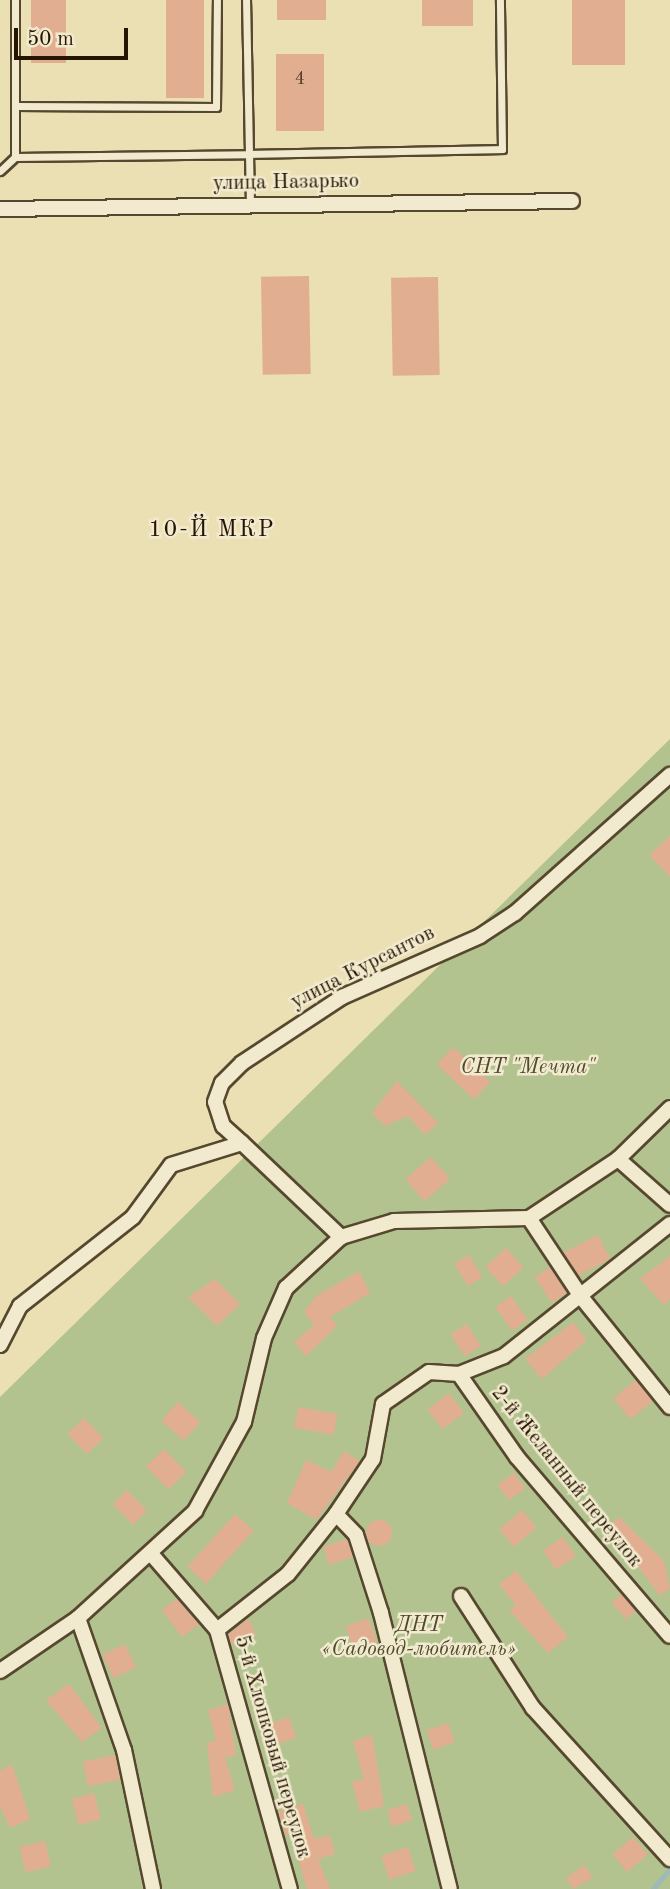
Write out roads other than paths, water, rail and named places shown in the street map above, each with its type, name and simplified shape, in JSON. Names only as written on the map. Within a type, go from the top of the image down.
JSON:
[{"type":"street","name":"улица Назарько","points":[[0,209],[572,201]]},
{"type":"street","name":"улица Курсантов","points":[[242,1143],[223,1126],[215,1102],[222,1083],[242,1063],[342,997],[480,936],[515,913],[670,775]]},
{"type":"street","points":[[0,1671],[78,1618],[153,1556],[195,1511],[244,1422],[264,1338],[286,1288],[341,1237],[394,1221],[529,1218],[618,1159],[670,1108]]},
{"type":"street","points":[[0,1345],[20,1307],[133,1217],[171,1165],[242,1143],[341,1237]]},
{"type":"street","points":[[618,1159],[670,1205]]},
{"type":"street","points":[[529,1218],[582,1298],[670,1407]]},
{"type":"street","points":[[217,1630],[288,1574],[336,1514],[373,1459],[383,1405],[429,1372],[459,1374],[504,1356],[582,1298],[670,1224]]},
{"type":"street","name":"2-й Желанный переулок","points":[[459,1374],[517,1457],[670,1636]]},
{"type":"street","points":[[336,1514],[356,1535],[381,1614],[450,1889]]},
{"type":"street","name":"5-й Хлопковый переулок","points":[[153,1556],[217,1630],[290,1889]]},
{"type":"street","points":[[461,1596],[534,1708],[670,1859]]},
{"type":"street","points":[[78,1618],[124,1749],[153,1889]]},
{"type":"lane","points":[[15,0],[15,157]]},
{"type":"lane","points":[[15,106],[216,107],[217,0]]},
{"type":"lane","points":[[246,0],[250,205]]},
{"type":"lane","points":[[0,171],[15,157],[502,149],[500,0]]},
{"type":"waterway","points":[[653,1889],[670,1869]]},
{"type":"district","name":"10-Й МКР","points":[[212,530]]},
{"type":"park label","name":"СНТ \"Мечта\"","points":[[528,1068]]},
{"type":"park label","name":"ДНТ «Садовод-любитель»","points":[[419,1638]]}]
